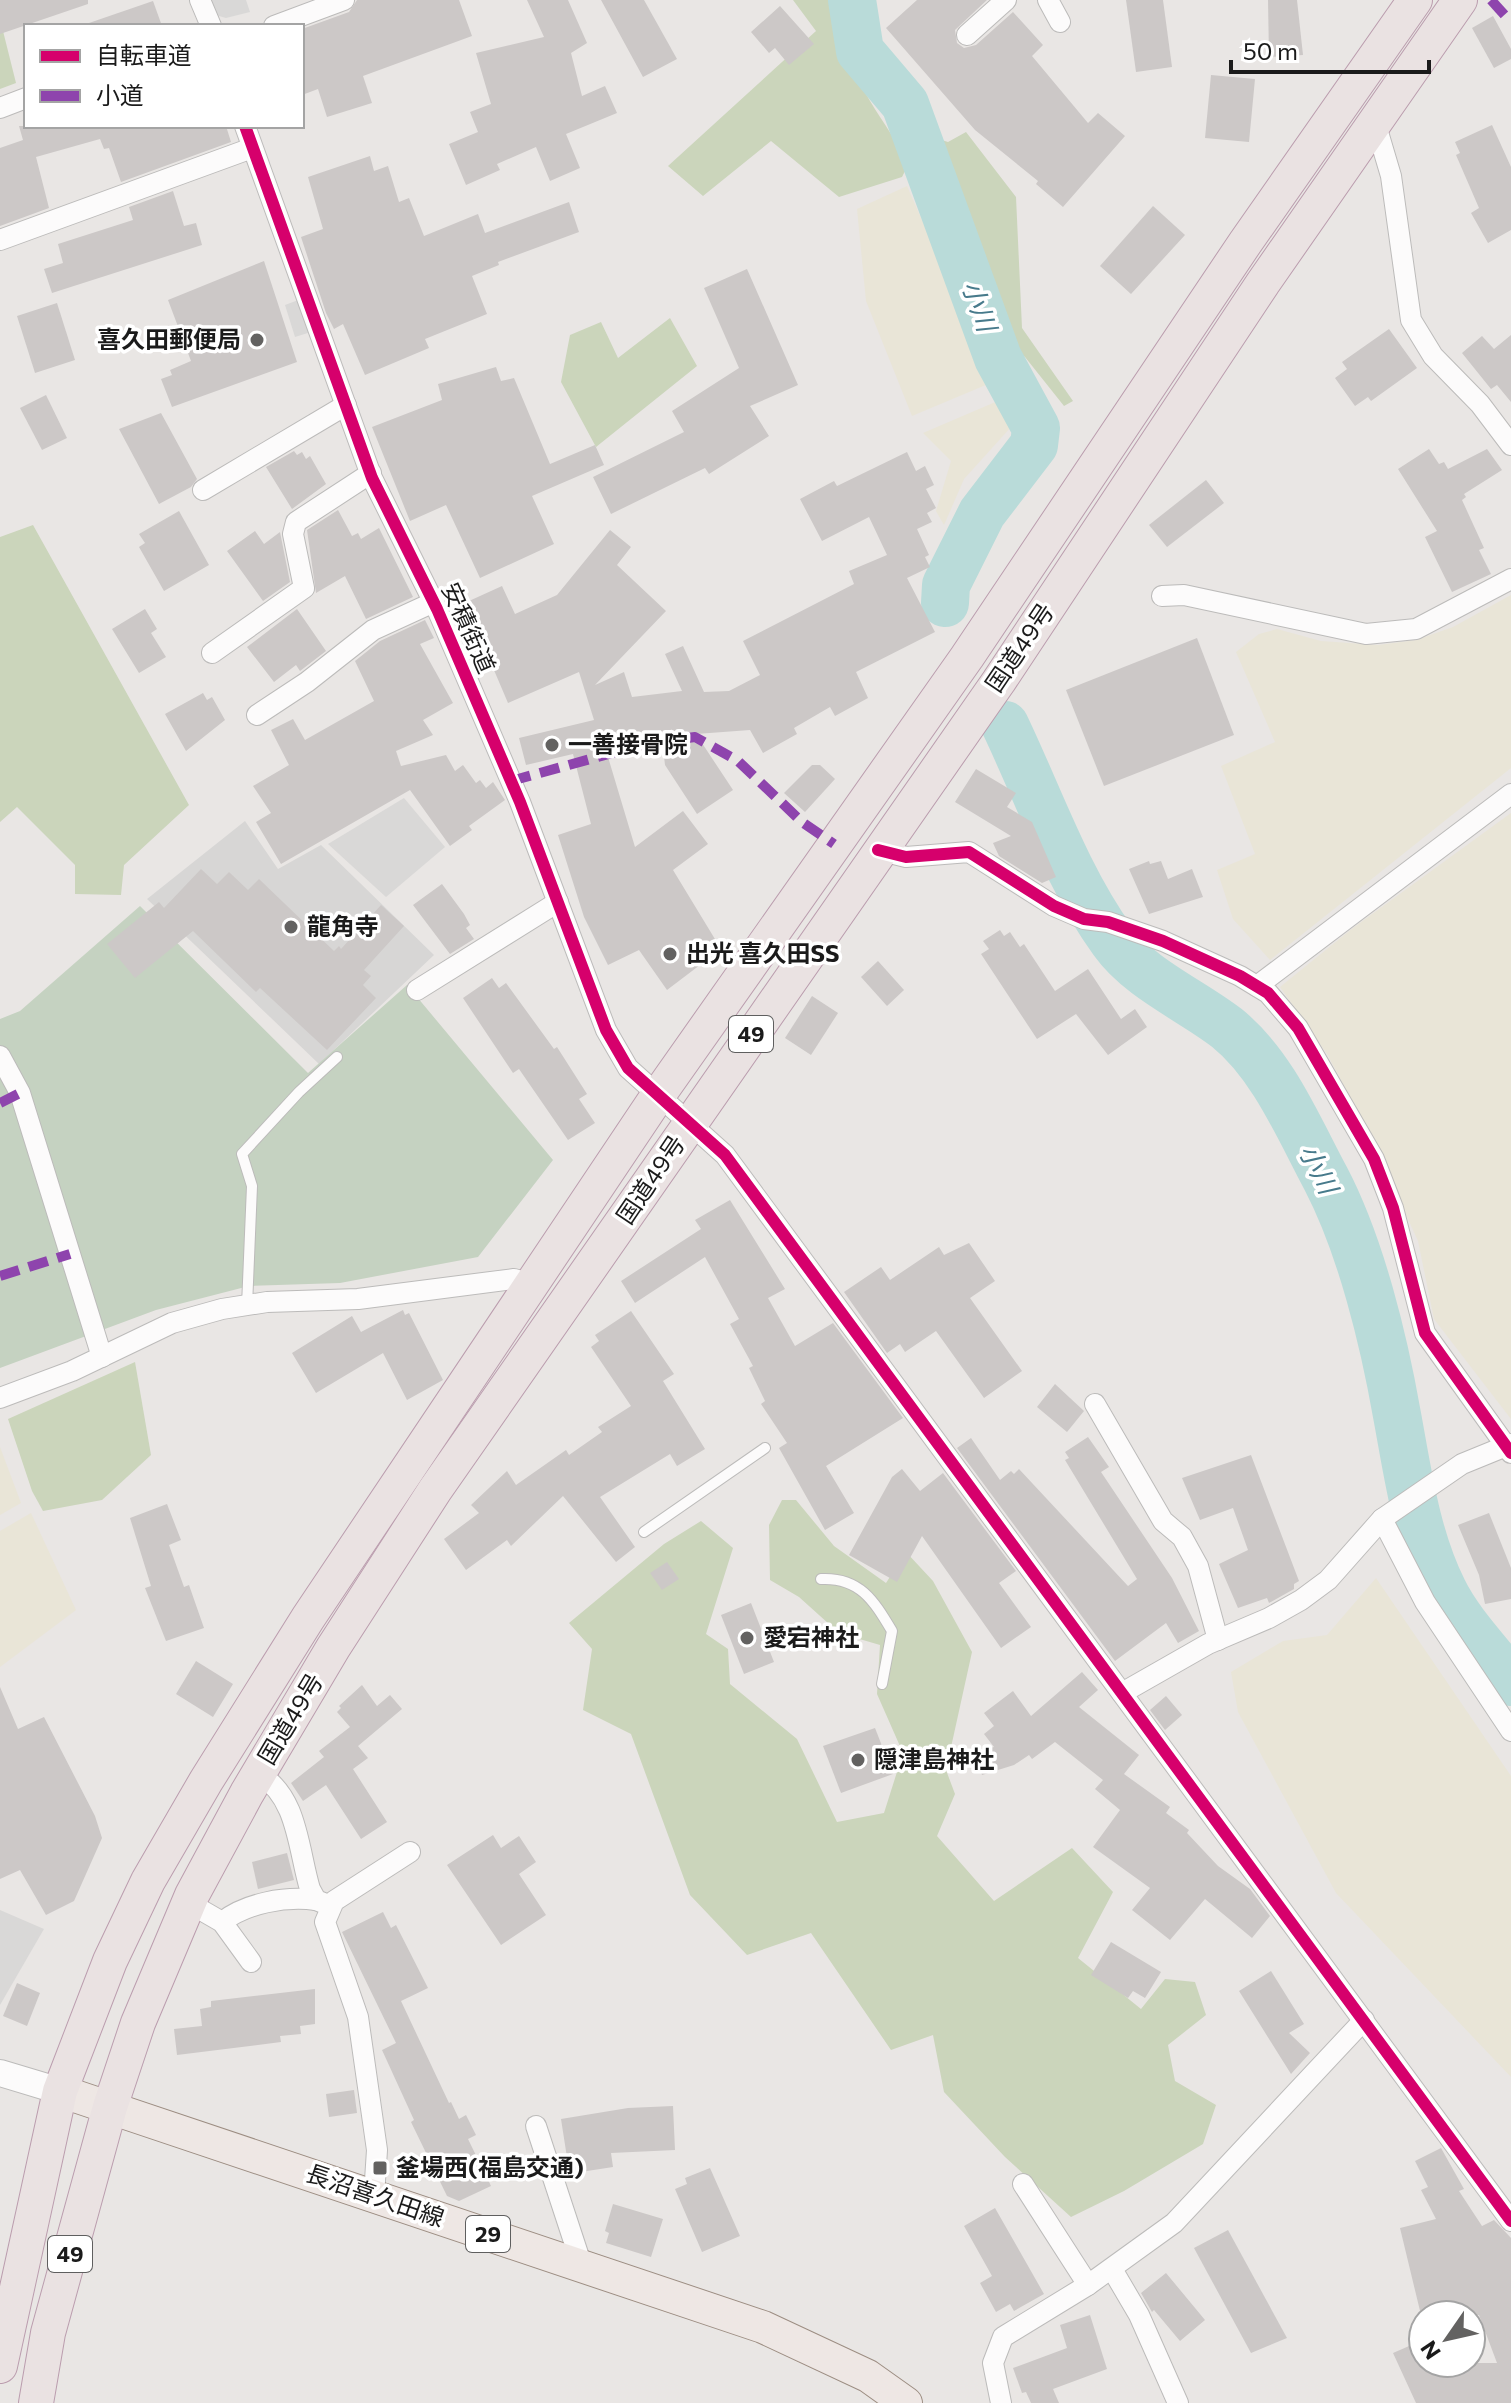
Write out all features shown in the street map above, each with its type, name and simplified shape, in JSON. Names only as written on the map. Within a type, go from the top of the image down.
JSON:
[{"type":"highway","name":"国道49号","points":[[36,2403],[48,2333],[110,2107],[138,2023],[189,1903],[259,1774],[333,1648],[435,1490],[569,1303],[878,850],[999,681],[1460,0]]},
{"type":"highway","name":"国道49号","points":[[0,2366],[60,2091],[135,1907],[206,1781],[308,1618],[657,1097],[967,657],[1401,6]]},
{"type":"main road","name":"長沼喜久田線","points":[[60,2091],[763,2327],[868,2376],[906,2403]]},
{"type":"street","points":[[200,0],[210,24]]},
{"type":"street","points":[[279,24],[344,0]]},
{"type":"street","points":[[967,35],[1006,0]]},
{"type":"street","points":[[1048,0],[1060,22]]},
{"type":"street","points":[[0,108],[24,99]]},
{"type":"street","points":[[1375,122],[1391,176],[1411,320],[1433,356],[1488,414],[1511,445]]},
{"type":"street","name":"安積街道","points":[[246,128],[371,473],[434,602],[520,802],[606,1030],[628,1068],[657,1097],[691,1121],[725,1155],[1511,2221]]},
{"type":"street","points":[[0,240],[252,148]]},
{"type":"street","points":[[203,490],[346,405]]},
{"type":"street","points":[[212,653],[304,588],[293,534],[296,522],[371,473]]},
{"type":"street","points":[[1162,596],[1184,595],[1298,619],[1343,632],[1366,634],[1416,629],[1511,579]]},
{"type":"street","points":[[257,715],[307,682],[373,630],[434,602]]},
{"type":"street","points":[[1257,986],[1511,794]]},
{"type":"street","points":[[878,850],[906,857],[969,852],[1054,906],[1084,919],[1108,922],[1163,941],[1268,993],[1298,1028],[1374,1159],[1393,1208],[1425,1333],[1510,1447],[1462,1464],[1402,1504],[1382,1519],[1328,1580],[1310,1593],[1269,1618],[1218,1640],[1122,1693]]},
{"type":"street","points":[[417,990],[558,902]]},
{"type":"street","points":[[0,1056],[20,1093],[102,1357]]},
{"type":"street","points":[[0,1398],[102,1357],[172,1323],[247,1306],[358,1299],[514,1279],[532,1284]]},
{"type":"street","points":[[1095,1404],[1163,1521],[1182,1537],[1198,1566],[1218,1640]]},
{"type":"street","points":[[1382,1519],[1425,1602],[1511,1731]]},
{"type":"street","points":[[259,1774],[279,1788],[287,1806],[323,1903],[325,1922],[358,2017],[377,2150],[374,2196]]},
{"type":"street","points":[[222,1922],[237,1910],[297,1897],[323,1903],[342,1895],[410,1852]]},
{"type":"street","points":[[189,1903],[222,1922],[251,1962]]},
{"type":"street","points":[[1001,2403],[993,2363],[1003,2337],[1112,2269],[1174,2223],[1364,2020]]},
{"type":"street","points":[[0,2073],[60,2091]]},
{"type":"street","points":[[536,2126],[582,2266]]},
{"type":"street","points":[[1023,2184],[1088,2285]]},
{"type":"street","points":[[1112,2269],[1139,2315],[1178,2403]]},
{"type":"lane","points":[[247,1306],[252,1186],[242,1154],[299,1092],[337,1057]]},
{"type":"lane","points":[[644,1532],[765,1448]]},
{"type":"lane","points":[[821,1579],[841,1578],[851,1582],[880,1611],[892,1631],[882,1684]]},
{"type":"shaded area","points":[[207,0],[246,0],[250,12],[226,18],[212,14]]},
{"type":"shaded area","points":[[907,186],[993,382],[912,416],[866,301],[857,209]]},
{"type":"shaded area","points":[[301,299],[311,332],[295,337],[285,305]]},
{"type":"shaded area","points":[[1000,400],[1011,427],[964,479],[944,525],[936,511],[951,461],[923,433]]},
{"type":"shaded area","points":[[1511,595],[1511,768],[1270,960],[1233,919],[1217,870],[1255,854],[1221,766],[1275,742],[1236,652],[1259,634],[1277,629],[1321,641],[1378,645],[1416,640],[1453,627]]},
{"type":"shaded area","points":[[404,798],[445,847],[386,897],[328,844]]},
{"type":"shaded area","points":[[1511,813],[1511,1419],[1434,1319],[1418,1241],[1364,1123],[1327,1054],[1280,987],[1353,928]]},
{"type":"shaded area","name":"龍角寺","points":[[245,821],[278,869],[321,845],[434,955],[319,1064],[147,899]]},
{"type":"shaded area","points":[[0,1447],[21,1503],[0,1515]]},
{"type":"shaded area","points":[[31,1513],[76,1610],[0,1667],[0,1531]]},
{"type":"shaded area","points":[[1376,1578],[1511,1776],[1511,2077],[1336,1893],[1238,1712],[1231,1672],[1283,1641],[1327,1635]]},
{"type":"shaded area","points":[[0,1910],[44,1929],[0,2005]]},
{"type":"green space","points":[[793,0],[841,0],[859,77],[908,165],[902,177],[839,197],[771,141],[703,196],[668,166],[816,31]]},
{"type":"green space","points":[[3,31],[16,83],[0,89],[0,32]]},
{"type":"green space","points":[[966,132],[1016,197],[1022,328],[1073,401],[1064,406],[1025,357],[997,336],[929,136],[948,142]]},
{"type":"green space","points":[[670,318],[697,366],[596,447],[561,382],[570,335],[601,322],[618,358]]},
{"type":"green space","points":[[33,525],[189,805],[124,865],[121,895],[75,894],[75,865],[17,807],[0,822],[0,537]]},
{"type":"green space","points":[[140,906],[308,1073],[407,985],[553,1160],[478,1257],[340,1283],[249,1286],[156,1310],[0,1368],[0,1019],[20,1011]]},
{"type":"green space","points":[[135,1362],[151,1455],[102,1500],[43,1511],[32,1491],[8,1419]]},
{"type":"green space","points":[[782,1500],[796,1500],[834,1546],[886,1583],[906,1552],[933,1581],[972,1652],[946,1770],[955,1794],[937,1836],[994,1901],[1072,1848],[1113,1892],[1078,1958],[1141,2009],[1165,1979],[1195,1982],[1206,2015],[1168,2045],[1175,2081],[1216,2105],[1203,2144],[1124,2191],[1071,2217],[1005,2157],[944,2092],[933,2035],[891,2050],[811,1933],[747,1955],[690,1895],[631,1734],[583,1710],[592,1649],[569,1623],[664,1544],[701,1521],[733,1548],[706,1634],[728,1649],[730,1684],[797,1739],[837,1822],[884,1813],[903,1753],[877,1694],[880,1645],[839,1633],[799,1597],[770,1580],[769,1525]]},
{"type":"building","points":[[0,0],[88,0],[88,4],[0,34]]},
{"type":"building","points":[[357,0],[459,0],[472,36],[363,76],[372,103],[327,117],[318,89],[304,94],[304,28],[349,12]]},
{"type":"building","points":[[527,0],[568,0],[587,43],[571,53],[582,96],[605,86],[617,113],[566,134],[580,168],[550,181],[536,147],[497,164],[500,170],[466,185],[449,144],[478,132],[470,112],[491,104],[476,53],[544,37]]},
{"type":"building","points":[[601,0],[644,0],[677,59],[643,77]]},
{"type":"building","points":[[917,0],[987,0],[955,30],[957,43],[964,48],[976,45],[1013,12],[1043,45],[1032,56],[1088,123],[1098,113],[1125,136],[1063,207],[1036,184],[1038,181],[975,130],[886,28]]},
{"type":"building","points":[[1126,0],[1163,0],[1172,67],[1136,72]]},
{"type":"building","points":[[1268,0],[1297,0],[1303,55],[1269,57]]},
{"type":"building","points":[[153,1],[161,24],[89,24]]},
{"type":"building","points":[[780,6],[814,44],[789,65],[775,48],[769,53],[751,32]]},
{"type":"building","points":[[1493,16],[1511,49],[1511,59],[1494,68],[1472,28]]},
{"type":"building","points":[[1211,75],[1255,79],[1249,142],[1205,138]]},
{"type":"building","points":[[1492,125],[1511,167],[1511,230],[1488,243],[1471,213],[1479,208],[1456,155],[1460,153],[1455,142]]},
{"type":"building","points":[[19,126],[227,128],[231,142],[121,182],[109,148],[104,149],[100,139],[36,157],[49,208],[0,226],[0,148],[23,140]]},
{"type":"building","points":[[370,156],[374,171],[388,166],[399,202],[409,198],[424,236],[478,214],[485,233],[569,202],[579,232],[498,262],[499,265],[472,276],[487,314],[425,339],[429,348],[365,375],[343,324],[334,329],[326,313],[301,237],[323,229],[308,177]]},
{"type":"building","points":[[173,191],[184,226],[196,223],[202,245],[52,293],[44,269],[63,263],[58,244],[133,220],[129,207]]},
{"type":"building","points":[[1153,206],[1185,235],[1131,294],[1100,266]]},
{"type":"building","points":[[264,261],[297,362],[172,407],[161,379],[172,375],[170,370],[191,361],[168,300]]},
{"type":"building","points":[[747,269],[798,385],[750,406],[769,436],[709,474],[705,468],[611,514],[593,477],[684,432],[672,411],[739,368],[704,288]]},
{"type":"building","points":[[57,303],[75,360],[35,373],[17,316]]},
{"type":"building","points":[[1389,329],[1417,368],[1371,401],[1368,397],[1355,406],[1335,378],[1347,369],[1342,362]]},
{"type":"building","points":[[1511,335],[1511,402],[1497,385],[1491,389],[1462,353],[1482,336],[1494,349]]},
{"type":"building","points":[[496,367],[501,381],[514,378],[550,464],[595,445],[604,465],[532,496],[554,544],[480,578],[446,505],[410,521],[372,427],[442,400],[438,384]]},
{"type":"building","points":[[46,395],[67,438],[42,450],[20,408]]},
{"type":"building","points":[[161,413],[197,479],[191,487],[159,504],[119,429]]},
{"type":"building","points":[[1429,449],[1439,464],[1444,462],[1448,469],[1487,449],[1502,470],[1464,494],[1466,497],[1462,500],[1484,548],[1479,550],[1491,574],[1452,592],[1425,537],[1437,531],[1398,469]]},
{"type":"building","points":[[294,451],[297,455],[302,452],[306,459],[310,456],[326,484],[292,509],[266,467]]},
{"type":"building","points":[[907,452],[916,471],[925,466],[934,485],[926,489],[936,508],[927,513],[932,522],[917,529],[929,555],[925,557],[930,567],[907,578],[935,632],[856,672],[868,698],[835,716],[830,707],[794,728],[797,734],[763,753],[750,730],[696,734],[733,790],[697,814],[665,765],[661,730],[605,747],[635,847],[683,811],[708,844],[673,870],[721,949],[667,990],[639,950],[608,965],[584,917],[558,835],[591,824],[573,754],[526,765],[519,738],[594,720],[579,672],[508,703],[485,649],[480,652],[458,606],[502,586],[515,614],[557,595],[610,530],[631,547],[617,565],[666,611],[595,685],[624,672],[632,697],[682,691],[665,654],[683,646],[704,692],[729,691],[760,675],[743,641],[854,584],[849,571],[887,555],[869,517],[822,541],[800,499],[834,481],[837,486]]},
{"type":"building","points":[[1206,480],[1224,503],[1167,547],[1149,525]]},
{"type":"building","points":[[338,510],[352,536],[358,533],[361,539],[379,528],[413,597],[366,619],[345,576],[316,593],[307,530]]},
{"type":"building","points":[[179,511],[209,565],[164,591],[139,547],[145,543],[139,534]]},
{"type":"building","points":[[255,531],[264,544],[280,532],[290,582],[263,601],[227,551]]},
{"type":"building","points":[[145,609],[157,629],[151,633],[166,657],[139,673],[112,629]]},
{"type":"building","points":[[297,609],[326,651],[300,671],[296,665],[274,682],[247,647]]},
{"type":"building","points":[[425,620],[434,638],[420,644],[453,703],[423,720],[433,735],[396,751],[401,766],[446,755],[455,771],[463,765],[476,783],[480,780],[486,788],[493,782],[505,800],[469,826],[472,830],[450,846],[410,790],[281,864],[256,822],[271,813],[253,786],[289,765],[271,730],[293,719],[305,740],[374,701],[355,661],[380,641]]},
{"type":"building","points":[[1197,638],[1234,735],[1104,786],[1066,690]]},
{"type":"building","points":[[203,693],[207,700],[212,697],[225,720],[186,751],[165,714]]},
{"type":"building","points":[[812,765],[820,765],[835,779],[805,812],[784,793]]},
{"type":"building","points":[[976,769],[1016,793],[1007,807],[1032,822],[1056,877],[1042,883],[999,856],[993,843],[1011,836],[955,802]]},
{"type":"building","points":[[1149,861],[1150,864],[1161,861],[1168,879],[1192,869],[1203,897],[1149,914],[1129,869]]},
{"type":"building","points":[[201,869],[217,884],[229,872],[248,890],[259,879],[334,951],[339,946],[341,949],[381,905],[404,926],[364,970],[371,976],[363,985],[376,998],[327,1050],[260,988],[256,992],[193,931],[135,978],[107,944],[159,902],[164,908]]},
{"type":"building","points":[[442,884],[464,914],[470,925],[466,928],[474,939],[450,954],[413,905]]},
{"type":"building","points":[[1000,930],[1004,936],[1010,932],[1020,947],[1024,944],[1055,991],[1088,969],[1121,1019],[1135,1009],[1147,1027],[1108,1055],[1076,1014],[1037,1039],[981,954],[989,949],[983,941]]},
{"type":"building","points":[[878,961],[904,990],[887,1006],[861,977]]},
{"type":"building","points":[[492,978],[499,988],[506,983],[554,1049],[557,1047],[587,1094],[579,1099],[595,1123],[568,1140],[519,1069],[513,1073],[463,998]]},
{"type":"building","points":[[812,996],[838,1013],[811,1055],[785,1038]]},
{"type":"building","points":[[730,1200],[785,1289],[768,1298],[795,1346],[833,1323],[903,1418],[826,1466],[854,1513],[825,1530],[779,1448],[787,1443],[761,1404],[765,1401],[749,1368],[753,1366],[730,1324],[739,1319],[705,1257],[635,1303],[621,1281],[701,1229],[695,1220]]},
{"type":"building","points":[[969,1243],[995,1281],[970,1298],[1022,1371],[984,1398],[936,1331],[905,1352],[900,1344],[887,1353],[844,1292],[881,1267],[890,1280],[939,1247],[944,1255]]},
{"type":"building","points":[[403,1310],[405,1315],[409,1313],[443,1380],[407,1400],[383,1353],[316,1393],[292,1353],[352,1316],[361,1332]]},
{"type":"building","points":[[631,1311],[674,1374],[663,1381],[705,1449],[677,1466],[670,1454],[600,1497],[635,1547],[616,1562],[563,1496],[511,1546],[507,1540],[466,1570],[444,1539],[479,1513],[471,1505],[507,1471],[516,1485],[566,1450],[569,1455],[602,1432],[598,1427],[631,1406],[591,1347],[599,1341],[595,1335]]},
{"type":"building","points":[[1055,1384],[1084,1411],[1067,1432],[1037,1407]]},
{"type":"building","points":[[1088,1437],[1109,1467],[1101,1472],[1172,1578],[1199,1631],[1178,1643],[1166,1623],[1115,1661],[957,1448],[971,1438],[1000,1480],[1019,1469],[1128,1586],[1137,1579],[1065,1460],[1069,1458],[1065,1452]]},
{"type":"building","points":[[1251,1455],[1299,1581],[1294,1584],[1294,1589],[1269,1603],[1267,1598],[1238,1608],[1219,1564],[1248,1550],[1233,1508],[1200,1520],[1182,1478]]},
{"type":"building","points":[[902,1469],[920,1491],[943,1473],[1016,1571],[999,1583],[1031,1627],[1001,1648],[922,1536],[897,1582],[849,1555],[892,1477]]},
{"type":"building","points":[[167,1504],[181,1540],[169,1545],[184,1587],[189,1585],[204,1628],[166,1641],[145,1588],[151,1586],[130,1518]]},
{"type":"building","points":[[1489,1513],[1511,1568],[1511,1599],[1485,1604],[1479,1575],[1458,1525]]},
{"type":"building","points":[[667,1562],[679,1579],[662,1590],[650,1573]]},
{"type":"building","name":"愛宕神社","points":[[751,1603],[774,1662],[744,1674],[721,1615]]},
{"type":"building","points":[[196,1661],[233,1684],[213,1717],[176,1694]]},
{"type":"building","points":[[1082,1672],[1098,1690],[1079,1707],[1139,1755],[1124,1774],[1170,1807],[1166,1813],[1189,1830],[1187,1833],[1218,1866],[1250,1889],[1270,1916],[1252,1938],[1205,1899],[1170,1940],[1132,1910],[1150,1888],[1093,1847],[1120,1810],[1095,1789],[1103,1780],[1055,1742],[1032,1759],[1029,1755],[1014,1765],[982,1775],[975,1752],[994,1747],[984,1734],[994,1726],[984,1713],[1013,1691],[1031,1716]]},
{"type":"building","points":[[362,1685],[377,1706],[390,1695],[402,1709],[358,1746],[368,1758],[353,1769],[387,1822],[361,1839],[326,1785],[303,1801],[291,1783],[324,1757],[319,1751],[350,1727],[337,1712],[341,1708],[339,1706]]},
{"type":"building","points":[[0,1687],[18,1729],[44,1717],[95,1816],[102,1838],[74,1901],[46,1915],[20,1870],[0,1879]]},
{"type":"building","points":[[1166,1696],[1182,1715],[1165,1730],[1150,1710]]},
{"type":"building","name":"隠津島神社","points":[[875,1728],[893,1774],[841,1793],[823,1746]]},
{"type":"building","points":[[493,1835],[501,1848],[519,1836],[536,1862],[519,1874],[546,1915],[501,1945],[447,1865]]},
{"type":"building","points":[[287,1853],[294,1880],[258,1889],[252,1862]]},
{"type":"building","points":[[383,1912],[391,1928],[396,1925],[428,1988],[401,2001],[449,2103],[459,2119],[466,2115],[476,2135],[468,2139],[491,2186],[459,2201],[447,2196],[411,2122],[414,2120],[382,2050],[396,2043],[342,1932]]},
{"type":"building","points":[[1111,1942],[1161,1972],[1145,1998],[1133,1991],[1128,1998],[1091,1975]]},
{"type":"building","points":[[1271,1971],[1304,2024],[1289,2033],[1310,2053],[1291,2074],[1239,1991]]},
{"type":"building","points":[[17,1983],[40,1993],[27,2026],[3,2016]]},
{"type":"building","points":[[315,1989],[315,2024],[300,2026],[301,2034],[280,2036],[281,2042],[177,2055],[174,2029],[202,2026],[200,2009],[211,2007],[211,2001]]},
{"type":"building","points":[[354,2090],[357,2113],[329,2117],[326,2094]]},
{"type":"building","points":[[673,2106],[675,2150],[611,2153],[613,2167],[574,2173],[572,2164],[568,2164],[561,2119],[628,2108]]},
{"type":"building","points":[[1441,2148],[1464,2189],[1459,2191],[1482,2226],[1494,2220],[1511,2238],[1511,2403],[1416,2403],[1393,2353],[1407,2347],[1407,2379],[1487,2379],[1487,2363],[1497,2363],[1487,2336],[1487,2299],[1417,2299],[1400,2228],[1436,2219],[1421,2190],[1428,2187],[1415,2161]]},
{"type":"building","points":[[710,2168],[740,2236],[702,2252],[675,2189],[687,2184],[685,2178]]},
{"type":"building","points":[[613,2204],[663,2219],[651,2257],[606,2243],[609,2233],[605,2231]]},
{"type":"building","points":[[995,2208],[1044,2294],[1014,2311],[1010,2304],[996,2312],[980,2283],[992,2276],[964,2226]]},
{"type":"building","points":[[1228,2230],[1287,2338],[1251,2353],[1194,2248]]},
{"type":"building","points":[[1166,2273],[1205,2320],[1180,2341],[1154,2310],[1152,2312],[1141,2293]]},
{"type":"building","points":[[1090,2315],[1107,2369],[1053,2389],[1059,2403],[1031,2403],[1026,2392],[1022,2393],[1013,2368],[1067,2348],[1060,2325]]},
{"type":"waterway","name":"小川","points":[[852,0],[860,51],[905,104],[998,358],[1036,428],[1034,445],[982,513],[946,585],[945,603]]},
{"type":"waterway","name":"小川","points":[[1005,725],[1067,863],[1113,941],[1137,967],[1227,1028],[1243,1043],[1258,1060],[1295,1119],[1339,1205],[1370,1294],[1414,1504],[1434,1569],[1457,1614],[1511,1682]]},
{"type":"marked path","points":[[1491,0],[1511,22]]},
{"type":"marked path","points":[[511,781],[648,743],[695,737],[738,761],[802,822],[834,844]]},
{"type":"marked path","points":[[0,1103],[20,1093]]},
{"type":"marked path","points":[[0,1276],[70,1254]]},
{"type":"cycle path","points":[[246,128],[372,478],[437,609],[520,802],[606,1030],[628,1068],[725,1155],[1511,2221]]},
{"type":"cycle path","points":[[878,850],[906,857],[969,852],[1054,906],[1084,919],[1108,922],[1163,941],[1240,976],[1268,993],[1298,1028],[1374,1159],[1393,1208],[1425,1333],[1511,1453]]},
{"type":"place","name":"喜久田郵便局","points":[[257,340]]},
{"type":"place","name":"一善接骨院","points":[[552,745]]},
{"type":"place","name":"龍角寺","points":[[291,927]]},
{"type":"place","name":"出光 喜久田SS","points":[[670,954]]},
{"type":"place","name":"愛宕神社","points":[[747,1638]]},
{"type":"place","name":"隠津島神社","points":[[858,1760]]},
{"type":"place","name":"釜場西(福島交通)","points":[[380,2168]]}]
